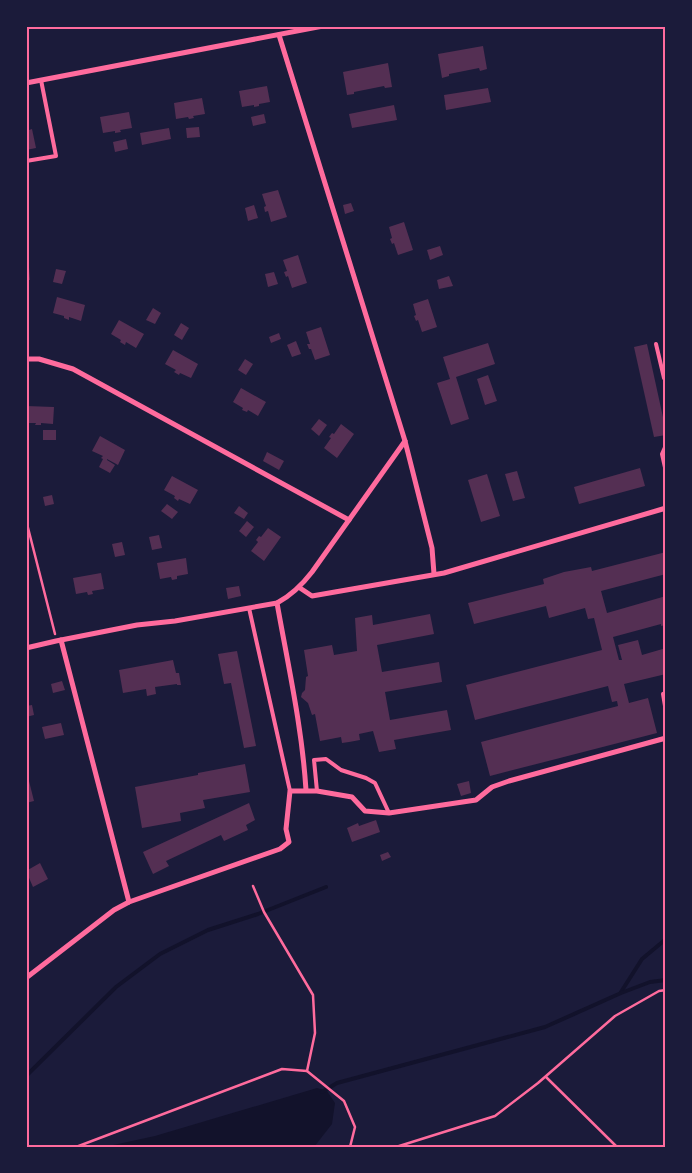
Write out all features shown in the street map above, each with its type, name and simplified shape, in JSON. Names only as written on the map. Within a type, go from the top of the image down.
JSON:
[{"type":"street","points":[[26,83],[323,26]]},
{"type":"street","points":[[279,35],[406,441],[432,548],[434,574]]},
{"type":"street","points":[[26,359],[39,359],[73,369],[349,520]]},
{"type":"street","points":[[26,648],[137,625],[175,621],[277,603],[290,596],[300,588],[406,441]]},
{"type":"street","points":[[300,588],[312,596],[444,573],[666,508]]},
{"type":"street","points":[[277,603],[295,700],[306,790]]},
{"type":"street","points":[[59,640],[130,902]]},
{"type":"street","points":[[26,978],[114,910],[130,902],[280,849],[289,842],[286,829],[290,791],[306,790],[352,796],[365,811],[389,813],[476,800],[492,787],[509,780],[666,738]]},
{"type":"lane","points":[[26,162],[56,156],[41,80]]},
{"type":"lane","points":[[656,344],[666,385]]},
{"type":"lane","points":[[666,445],[662,454],[666,472]]},
{"type":"lane","points":[[249,608],[290,791]]},
{"type":"lane","points":[[666,693],[663,694],[666,712]]},
{"type":"lane","points":[[316,791],[314,760],[326,759],[341,770],[375,783],[389,813]]},
{"type":"path","points":[[26,520],[59,640]]},
{"type":"path","points":[[253,886],[264,912],[313,995],[315,1033],[307,1071]]},
{"type":"path","points":[[396,1147],[494,1116],[546,1077],[615,1016],[659,991],[666,990]]},
{"type":"path","points":[[76,1147],[282,1069],[307,1071],[344,1101],[355,1127],[350,1147]]},
{"type":"path","points":[[546,1077],[617,1147]]},
{"type":"shaded area","points":[[317,1088],[327,1091],[335,1103],[332,1124],[314,1147],[104,1147],[155,1136]]},
{"type":"building","points":[[483,46],[487,69],[480,71],[479,68],[449,74],[449,76],[442,78],[438,54]]},
{"type":"building","points":[[388,63],[392,87],[385,88],[384,86],[347,95],[343,72]]},
{"type":"building","points":[[267,86],[270,102],[254,107],[254,105],[242,107],[239,91]]},
{"type":"building","points":[[488,88],[491,102],[446,110],[444,95]]},
{"type":"building","points":[[202,98],[205,114],[193,116],[194,118],[189,119],[188,117],[176,119],[174,103]]},
{"type":"building","points":[[394,105],[397,120],[352,128],[349,114]]},
{"type":"building","points":[[129,112],[132,128],[120,130],[121,132],[103,133],[100,117]]},
{"type":"building","points":[[264,114],[266,123],[253,126],[251,117]]},
{"type":"building","points":[[199,127],[200,137],[187,138],[186,128]]},
{"type":"building","points":[[169,128],[171,139],[142,145],[140,133]]},
{"type":"building","points":[[32,129],[36,148],[26,150],[26,131]]},
{"type":"building","points":[[126,139],[128,149],[115,152],[113,142]]},
{"type":"building","points":[[278,190],[287,217],[271,222],[268,211],[265,212],[264,207],[266,206],[262,194]]},
{"type":"building","points":[[351,203],[354,211],[345,214],[343,205]]},
{"type":"building","points":[[254,205],[258,218],[248,221],[245,208]]},
{"type":"building","points":[[404,222],[413,250],[398,255],[394,243],[392,244],[390,239],[392,238],[389,227]]},
{"type":"building","points":[[440,246],[443,255],[430,260],[427,250]]},
{"type":"building","points":[[298,255],[307,283],[292,288],[288,276],[286,277],[284,272],[287,271],[283,260]]},
{"type":"building","points":[[26,267],[29,267],[30,280],[26,280]]},
{"type":"building","points":[[56,269],[66,271],[62,284],[53,282]]},
{"type":"building","points":[[274,272],[278,284],[268,287],[265,274]]},
{"type":"building","points":[[449,276],[453,286],[439,289],[437,280]]},
{"type":"building","points":[[57,297],[85,305],[81,321],[69,317],[69,320],[64,318],[64,316],[53,313]]},
{"type":"building","points":[[428,299],[437,327],[422,332],[418,320],[416,321],[414,316],[416,315],[413,304]]},
{"type":"building","points":[[153,308],[161,313],[155,324],[146,320]]},
{"type":"building","points":[[119,320],[144,334],[136,348],[126,342],[125,345],[111,334]]},
{"type":"building","points":[[181,323],[189,328],[182,340],[174,335]]},
{"type":"building","points":[[321,327],[330,355],[315,360],[307,344],[310,344],[306,332]]},
{"type":"building","points":[[279,333],[281,339],[271,343],[269,337]]},
{"type":"building","points":[[296,341],[301,354],[292,357],[287,345]]},
{"type":"building","points":[[488,343],[495,364],[456,377],[469,419],[451,425],[437,383],[450,379],[443,357]]},
{"type":"building","points":[[647,344],[666,431],[666,435],[654,437],[634,347]]},
{"type":"building","points":[[173,350],[198,364],[191,378],[180,373],[179,375],[174,372],[176,370],[165,364]]},
{"type":"building","points":[[245,359],[253,364],[246,375],[238,370]]},
{"type":"building","points":[[488,375],[497,401],[485,405],[477,379]]},
{"type":"building","points":[[241,388],[266,402],[258,416],[248,410],[247,412],[242,410],[243,408],[233,402]]},
{"type":"building","points":[[26,406],[54,407],[53,424],[41,423],[41,425],[35,425],[36,423],[26,423]]},
{"type":"building","points":[[319,419],[327,425],[319,436],[311,429]]},
{"type":"building","points":[[341,424],[354,434],[337,458],[324,448],[331,438],[329,437],[332,433],[334,434]]},
{"type":"building","points":[[43,430],[56,430],[56,440],[43,440]]},
{"type":"building","points":[[100,436],[125,450],[118,465],[107,459],[115,465],[110,473],[99,467],[103,456],[92,451]]},
{"type":"building","points":[[267,452],[284,461],[279,470],[263,461]]},
{"type":"building","points":[[640,468],[645,486],[579,504],[574,487]]},
{"type":"building","points":[[517,471],[525,498],[513,501],[505,474]]},
{"type":"building","points":[[487,474],[500,516],[481,522],[468,480]]},
{"type":"building","points":[[172,476],[198,490],[190,504],[179,499],[178,501],[174,498],[175,496],[164,490]]},
{"type":"building","points":[[52,495],[54,504],[45,506],[43,497]]},
{"type":"building","points":[[167,504],[178,512],[172,519],[161,511]]},
{"type":"building","points":[[239,506],[248,513],[244,519],[234,513]]},
{"type":"building","points":[[247,521],[254,527],[246,537],[239,531]]},
{"type":"building","points":[[268,528],[281,537],[264,561],[251,551],[258,542],[256,540]]},
{"type":"building","points":[[159,535],[162,548],[152,550],[149,537]]},
{"type":"building","points":[[122,542],[125,555],[115,557],[112,544]]},
{"type":"building","points":[[666,552],[666,574],[601,591],[607,613],[666,596],[666,625],[661,626],[661,624],[613,637],[619,660],[622,660],[618,645],[638,640],[642,655],[666,648],[666,674],[624,684],[629,703],[648,698],[657,733],[490,776],[481,742],[618,706],[617,701],[612,702],[608,686],[475,720],[466,685],[602,650],[594,618],[588,619],[585,608],[549,618],[546,606],[474,624],[468,603],[544,584],[543,579],[564,572],[591,567],[592,571]]},
{"type":"building","points":[[186,558],[188,574],[177,576],[177,579],[172,580],[171,577],[160,579],[157,563]]},
{"type":"building","points":[[101,573],[104,589],[92,591],[93,594],[88,595],[87,592],[76,594],[73,578]]},
{"type":"building","points":[[239,586],[241,596],[228,599],[226,588]]},
{"type":"building","points":[[430,614],[434,634],[377,645],[382,672],[439,662],[442,682],[385,692],[390,720],[447,710],[451,730],[394,740],[396,749],[379,752],[373,731],[359,734],[360,740],[342,743],[341,737],[320,741],[315,714],[312,715],[308,703],[301,697],[305,690],[306,677],[308,676],[304,650],[332,645],[334,655],[357,651],[355,618],[372,615],[373,625]]},
{"type":"building","points":[[237,651],[256,746],[244,748],[231,683],[224,684],[218,654]]},
{"type":"building","points":[[173,660],[176,673],[179,673],[181,685],[155,687],[156,694],[147,696],[146,689],[123,693],[119,670]]},
{"type":"building","points":[[62,681],[65,690],[53,693],[51,684]]},
{"type":"building","points":[[32,705],[34,715],[26,717],[26,706]]},
{"type":"building","points":[[61,723],[64,735],[45,739],[42,727]]},
{"type":"building","points":[[245,764],[250,792],[203,800],[205,808],[180,813],[181,821],[142,828],[135,787]]},
{"type":"building","points":[[29,781],[34,801],[26,803],[26,782]]},
{"type":"building","points":[[469,781],[471,793],[461,796],[457,784]]},
{"type":"building","points":[[249,803],[255,820],[246,825],[248,830],[224,841],[221,835],[166,861],[169,866],[153,874],[143,852]]},
{"type":"building","points":[[376,820],[380,832],[352,842],[347,828],[358,823],[359,826]]},
{"type":"building","points":[[388,852],[391,857],[382,861],[380,855]]},
{"type":"building","points":[[40,863],[48,879],[33,887],[26,871]]},
{"type":"waterway","points":[[26,1076],[116,987],[160,954],[208,930],[258,914],[326,887]]},
{"type":"waterway","points":[[621,992],[642,959],[666,939]]},
{"type":"waterway","points":[[322,1092],[337,1083],[545,1027],[621,993],[650,982],[666,980]]}]
